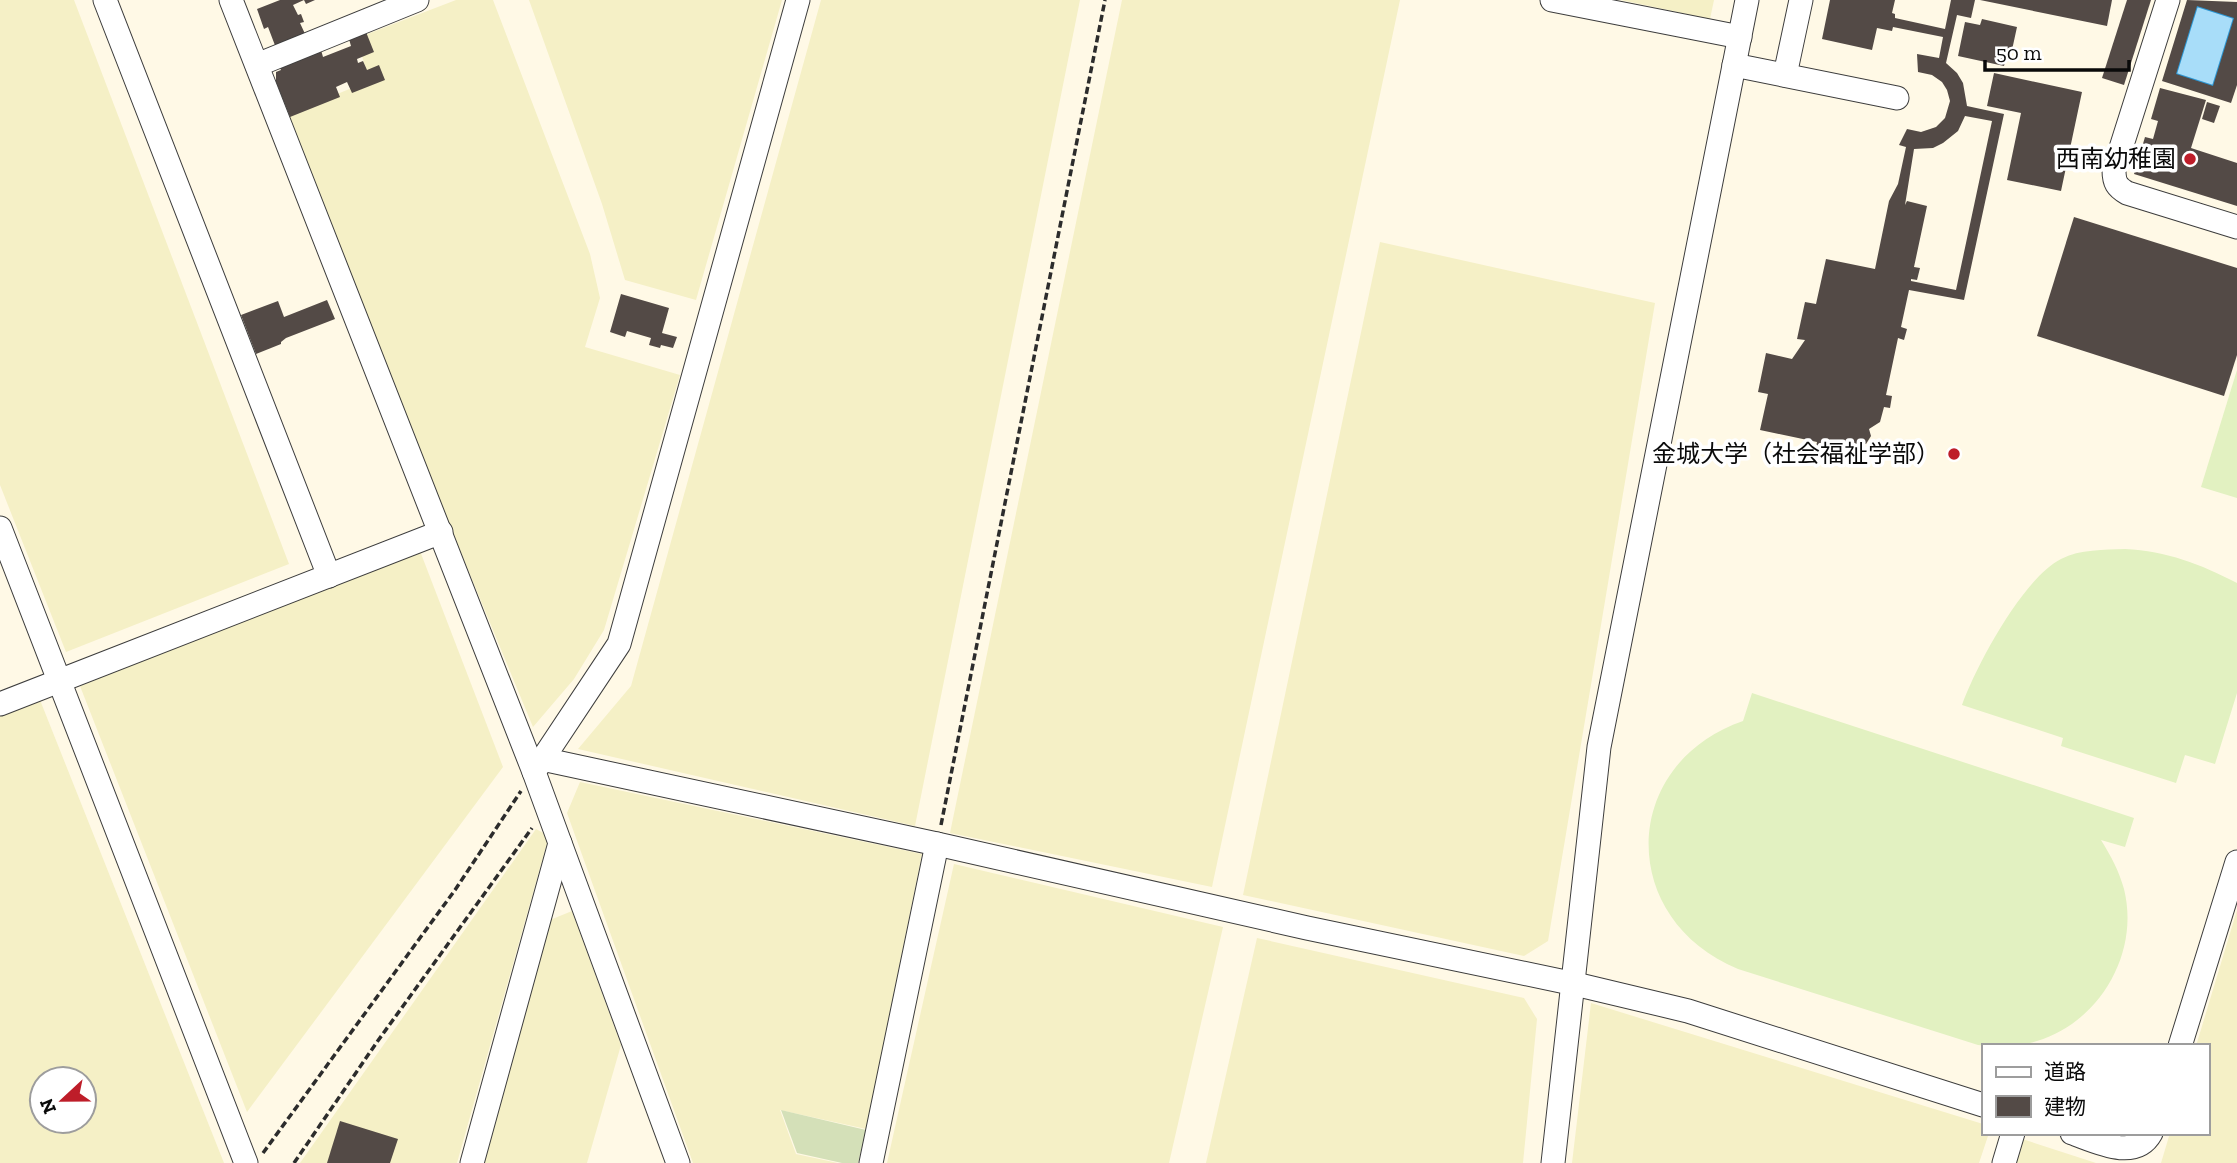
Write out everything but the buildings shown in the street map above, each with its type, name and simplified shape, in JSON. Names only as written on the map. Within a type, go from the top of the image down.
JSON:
[{"type":"street","points":[[105,0],[329,576]]},
{"type":"street","points":[[231,0],[440,532],[538,766],[547,807],[678,1163]]},
{"type":"street","points":[[538,766],[619,643],[799,0]]},
{"type":"street","points":[[1552,0],[1740,37]]},
{"type":"street","points":[[1553,1163],[1575,984],[1599,747],[1747,0]]},
{"type":"street","points":[[1785,75],[1801,0]]},
{"type":"street","points":[[2168,0],[2114,170],[2114,180],[2118,188],[2127,193],[2237,227]]},
{"type":"street","points":[[257,65],[411,1]]},
{"type":"street","points":[[1734,65],[1897,98]]},
{"type":"street","points":[[0,528],[246,1163]]},
{"type":"street","points":[[0,704],[440,532]]},
{"type":"street","points":[[538,766],[937,844],[1307,928],[1575,984],[1688,1011],[1982,1105]]},
{"type":"street","points":[[472,1163],[560,843]]},
{"type":"street","points":[[871,1163],[937,844]]},
{"type":"street","points":[[2181,1044],[2237,862]]},
{"type":"street","points":[[2004,1163],[2012,1135]]},
{"type":"street","points":[[2079,1135],[2127,1148],[2137,1147],[2149,1135]]},
{"type":"path","points":[[937,844],[1105,0]]},
{"type":"path","points":[[256,1163],[455,890],[538,766]]},
{"type":"path","points":[[294,1163],[377,1042],[547,807]]},
{"type":"shaded area","points":[[0,0],[74,0],[289,564],[66,652],[0,485]]},
{"type":"shaded area","points":[[456,0],[493,0],[590,254],[600,298],[585,347],[680,375],[604,630],[574,679],[533,727],[281,117],[369,81],[357,38]]},
{"type":"shaded area","points":[[529,0],[782,0],[696,300],[625,280],[602,204]]},
{"type":"shaded area","points":[[821,0],[1080,0],[915,826],[578,749],[631,686]]},
{"type":"shaded area","points":[[1122,0],[1400,0],[1212,887],[950,833]]},
{"type":"shaded area","points":[[1621,0],[1714,0],[1710,19]]},
{"type":"shaded area","points":[[1380,242],[1655,303],[1548,941],[1524,956],[1243,895]]},
{"type":"shaded area","points":[[420,551],[503,767],[247,1112],[80,686]]},
{"type":"shaded area","points":[[40,700],[224,1163],[0,1163],[0,716]]},
{"type":"shaded area","points":[[580,782],[922,854],[866,1129],[780,1110],[796,1154],[838,1163],[693,1163],[567,813]]},
{"type":"shaded area","points":[[536,829],[549,836],[457,1163],[300,1163]]},
{"type":"shaded area","points":[[954,864],[1223,927],[1169,1163],[887,1163]]},
{"type":"shaded area","points":[[2237,910],[2237,1163],[2161,1163],[2169,1135],[2209,1135],[2209,1044],[2197,1044]]},
{"type":"shaded area","points":[[572,911],[621,1045],[587,1163],[481,1163],[550,920]]},
{"type":"shaded area","points":[[1257,938],[1524,998],[1537,1019],[1523,1163],[1206,1163]]},
{"type":"shaded area","points":[[1591,1003],[1982,1124],[1982,1135],[1988,1135],[1979,1163],[1572,1163]]},
{"type":"shaded area","points":[[2019,1138],[2096,1163],[2012,1163]]},
{"type":"green space","points":[[2237,370],[2237,498],[2201,487]]},
{"type":"green space","points":[[2125,549],[2155,552],[2183,560],[2237,583],[2237,693],[2215,764],[2185,755],[2176,783],[2061,746],[2063,738],[1962,705],[2002,624],[2031,584],[2046,569],[2076,553]]},
{"type":"green space","points":[[1752,693],[2134,818],[2125,847],[2101,840],[2120,876],[2127,913],[2126,937],[2120,960],[2110,982],[2096,1001],[2079,1018],[2059,1032],[2037,1041],[1978,1045],[1738,969],[1698,946],[1670,915],[1654,880],[1649,842],[1655,805],[1673,771],[1702,742],[1743,721]]},
{"type":"green space","points":[[781,1110],[866,1130],[858,1163],[842,1163],[797,1153]]},
{"type":"water","points":[[2197,6],[2234,18],[2213,86],[2176,74]]},
{"type":"place","name":"西南幼稚園","points":[[2190,159]]},
{"type":"place","name":"金城大学（社会福祉学部）","points":[[1954,454]]}]
